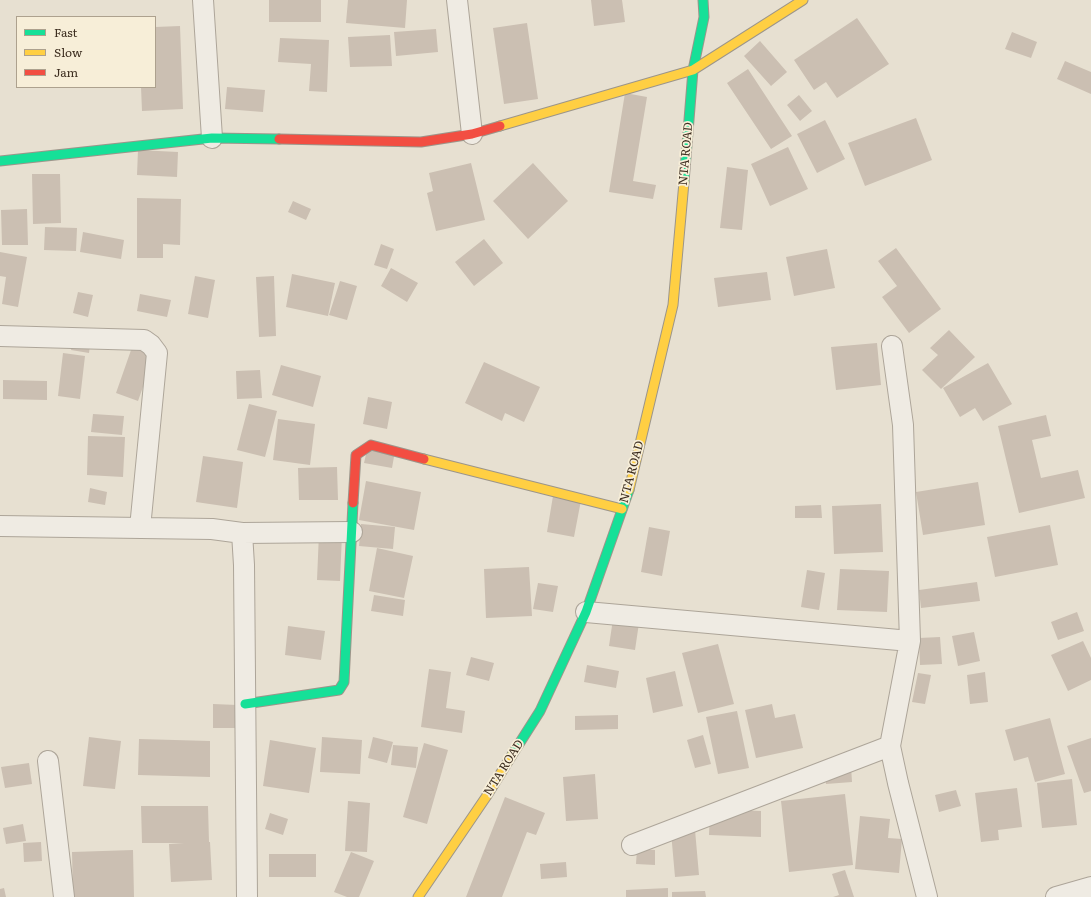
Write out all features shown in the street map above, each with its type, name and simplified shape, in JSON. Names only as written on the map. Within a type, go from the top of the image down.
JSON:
[{"type":"street","points":[[202,0],[212,138]]},
{"type":"street","points":[[457,0],[472,134]]},
{"type":"street","name":"NTA ROAD","points":[[418,897],[486,797],[540,711],[586,612],[630,489],[673,306],[693,70],[704,17],[703,0]]},
{"type":"street","points":[[0,161],[212,138],[421,142],[472,134],[693,70],[803,0]]},
{"type":"street","points":[[0,336],[144,340],[151,345],[157,354],[140,528]]},
{"type":"street","points":[[892,346],[903,425],[910,641],[890,746],[927,897]]},
{"type":"street","points":[[245,704],[339,690],[344,682],[356,455],[372,445],[622,509]]},
{"type":"street","points":[[0,526],[212,529],[242,533],[352,532]]},
{"type":"street","points":[[242,533],[247,897]]},
{"type":"street","points":[[586,612],[910,641]]},
{"type":"street","points":[[632,845],[890,746]]},
{"type":"street","points":[[48,761],[64,897]]},
{"type":"street","points":[[1056,897],[1091,887]]},
{"type":"building","points":[[269,0],[321,0],[321,22],[269,22]]},
{"type":"building","points":[[348,0],[407,0],[405,28],[346,23]]},
{"type":"building","points":[[591,0],[622,0],[625,22],[594,26]]},
{"type":"building","points":[[857,18],[889,64],[837,98],[826,82],[814,90],[794,60]]},
{"type":"building","points":[[527,23],[538,99],[504,104],[493,28]]},
{"type":"building","points":[[180,26],[183,109],[142,111],[141,88],[156,88],[156,27]]},
{"type":"building","points":[[436,29],[438,52],[396,56],[394,32]]},
{"type":"building","points":[[1012,32],[1037,42],[1031,58],[1005,49]]},
{"type":"building","points":[[390,35],[392,66],[350,67],[348,37]]},
{"type":"building","points":[[280,38],[329,40],[327,92],[309,91],[311,64],[278,62]]},
{"type":"building","points":[[760,41],[787,72],[771,86],[744,56]]},
{"type":"building","points":[[1065,61],[1091,72],[1091,94],[1057,79]]},
{"type":"building","points":[[748,69],[792,136],[771,149],[727,83]]},
{"type":"building","points":[[227,87],[265,90],[263,112],[225,109]]},
{"type":"building","points":[[625,93],[647,97],[633,181],[656,185],[653,199],[609,192]]},
{"type":"building","points":[[799,95],[812,111],[800,121],[787,105]]},
{"type":"building","points":[[916,118],[932,160],[865,186],[848,143]]},
{"type":"building","points":[[825,120],[845,159],[817,173],[797,134]]},
{"type":"building","points":[[788,147],[808,189],[770,206],[751,164]]},
{"type":"building","points":[[138,150],[178,152],[177,177],[137,175]]},
{"type":"building","points":[[471,163],[485,220],[436,231],[427,193],[433,191],[429,173]]},
{"type":"building","points":[[533,163],[568,201],[528,239],[493,201]]},
{"type":"building","points":[[727,167],[748,170],[742,230],[720,228]]},
{"type":"building","points":[[32,174],[60,174],[61,223],[33,224]]},
{"type":"building","points":[[137,198],[181,199],[180,245],[163,244],[163,258],[137,258]]},
{"type":"building","points":[[293,201],[311,209],[306,220],[288,212]]},
{"type":"building","points":[[27,209],[28,245],[2,245],[1,210]]},
{"type":"building","points":[[45,227],[77,228],[76,251],[44,250]]},
{"type":"building","points":[[83,232],[124,240],[121,259],[80,252]]},
{"type":"building","points":[[484,239],[503,263],[474,286],[455,262]]},
{"type":"building","points":[[381,244],[394,249],[387,269],[374,265]]},
{"type":"building","points":[[896,248],[941,309],[909,333],[882,297],[897,286],[878,261]]},
{"type":"building","points":[[827,249],[835,288],[794,296],[786,257]]},
{"type":"building","points":[[0,252],[27,257],[18,307],[2,304],[6,277],[0,276]]},
{"type":"building","points":[[391,268],[418,283],[407,302],[381,286]]},
{"type":"building","points":[[767,272],[771,300],[718,307],[714,278]]},
{"type":"building","points":[[292,274],[335,283],[328,316],[286,307]]},
{"type":"building","points":[[195,276],[215,280],[208,318],[188,314]]},
{"type":"building","points":[[274,276],[276,336],[259,337],[256,277]]},
{"type":"building","points":[[340,281],[357,286],[347,320],[329,315]]},
{"type":"building","points":[[78,292],[93,295],[88,317],[73,313]]},
{"type":"building","points":[[140,294],[171,300],[167,317],[137,311]]},
{"type":"building","points":[[949,330],[975,357],[941,389],[922,370],[938,355],[930,348]]},
{"type":"building","points":[[137,333],[159,341],[138,401],[116,393]]},
{"type":"building","points":[[74,335],[91,338],[89,353],[71,350]]},
{"type":"building","points":[[877,343],[881,385],[836,390],[831,347]]},
{"type":"building","points":[[63,353],[85,356],[80,399],[58,396]]},
{"type":"building","points":[[484,362],[540,387],[524,422],[505,413],[502,421],[465,403]]},
{"type":"building","points":[[988,363],[1012,404],[983,421],[975,408],[960,417],[943,388]]},
{"type":"building","points":[[281,365],[321,376],[313,407],[272,395]]},
{"type":"building","points":[[260,370],[262,398],[237,399],[236,371]]},
{"type":"building","points":[[3,380],[47,381],[47,400],[3,399]]},
{"type":"building","points":[[368,397],[392,402],[387,429],[363,424]]},
{"type":"building","points":[[249,404],[277,411],[265,457],[237,450]]},
{"type":"building","points":[[93,414],[124,416],[122,435],[91,432]]},
{"type":"building","points":[[1046,415],[1051,436],[1032,440],[1041,478],[1078,470],[1085,498],[1019,513],[998,426]]},
{"type":"building","points":[[278,419],[315,424],[310,465],[273,460]]},
{"type":"building","points":[[88,436],[125,437],[123,477],[87,475]]},
{"type":"building","points":[[368,446],[395,451],[392,468],[364,463]]},
{"type":"building","points":[[203,456],[243,462],[237,508],[196,502]]},
{"type":"building","points":[[337,467],[338,500],[299,500],[298,468]]},
{"type":"building","points":[[366,481],[421,492],[414,530],[359,520]]},
{"type":"building","points":[[978,482],[985,525],[923,535],[916,492]]},
{"type":"building","points":[[90,488],[107,492],[105,505],[88,502]]},
{"type":"building","points":[[554,490],[582,495],[574,537],[547,532]]},
{"type":"building","points":[[881,504],[883,552],[834,554],[832,506]]},
{"type":"building","points":[[821,505],[822,518],[795,518],[795,506]]},
{"type":"building","points":[[361,524],[395,527],[393,549],[359,546]]},
{"type":"building","points":[[1050,525],[1058,565],[995,577],[987,537]]},
{"type":"building","points":[[649,527],[670,531],[662,576],[641,572]]},
{"type":"building","points":[[319,533],[342,534],[340,581],[317,580]]},
{"type":"building","points":[[377,548],[413,556],[404,598],[369,591]]},
{"type":"building","points":[[529,567],[532,616],[486,618],[484,569]]},
{"type":"building","points":[[840,569],[889,571],[887,612],[837,610]]},
{"type":"building","points":[[807,570],[825,573],[819,610],[801,607]]},
{"type":"building","points":[[977,582],[980,601],[921,608],[919,590]]},
{"type":"building","points":[[538,583],[558,586],[553,612],[533,609]]},
{"type":"building","points":[[374,595],[405,600],[403,616],[371,611]]},
{"type":"building","points":[[1077,612],[1084,631],[1058,640],[1051,622]]},
{"type":"building","points":[[613,619],[639,623],[635,650],[609,646]]},
{"type":"building","points":[[288,626],[325,631],[321,660],[285,655]]},
{"type":"building","points":[[974,632],[980,661],[958,666],[952,636]]},
{"type":"building","points":[[940,637],[942,664],[920,665],[919,638]]},
{"type":"building","points":[[1083,641],[1091,658],[1091,680],[1068,691],[1051,655]]},
{"type":"building","points":[[718,644],[734,704],[698,713],[682,653]]},
{"type":"building","points":[[471,657],[494,663],[489,681],[466,675]]},
{"type":"building","points":[[587,665],[619,671],[616,688],[584,682]]},
{"type":"building","points":[[429,669],[451,672],[446,708],[465,711],[462,733],[421,727]]},
{"type":"building","points":[[675,671],[683,706],[653,713],[646,678]]},
{"type":"building","points":[[985,672],[988,702],[970,704],[967,675]]},
{"type":"building","points":[[918,673],[931,675],[925,704],[912,702]]},
{"type":"building","points":[[213,704],[237,705],[236,728],[213,728]]},
{"type":"building","points":[[772,704],[775,718],[795,714],[803,748],[756,758],[745,710]]},
{"type":"building","points":[[737,711],[749,768],[718,774],[706,717]]},
{"type":"building","points":[[618,715],[618,729],[575,730],[575,716]]},
{"type":"building","points":[[1050,718],[1065,774],[1035,782],[1028,757],[1014,761],[1005,730]]},
{"type":"building","points":[[703,735],[711,764],[695,768],[687,740]]},
{"type":"building","points":[[89,737],[121,741],[115,789],[83,786]]},
{"type":"building","points":[[322,737],[362,740],[360,774],[320,772]]},
{"type":"building","points":[[373,737],[393,742],[387,763],[368,758]]},
{"type":"building","points":[[1091,738],[1091,791],[1084,793],[1067,746]]},
{"type":"building","points":[[139,739],[210,741],[210,777],[138,775]]},
{"type":"building","points":[[270,740],[316,748],[309,793],[263,786]]},
{"type":"building","points":[[424,743],[448,750],[427,824],[403,817]]},
{"type":"building","points":[[393,745],[418,747],[416,768],[391,765]]},
{"type":"building","points":[[29,763],[32,784],[5,788],[1,767]]},
{"type":"building","points":[[851,766],[852,782],[826,784],[825,767]]},
{"type":"building","points":[[595,774],[598,819],[566,821],[563,777]]},
{"type":"building","points":[[1072,779],[1077,825],[1042,828],[1037,783]]},
{"type":"building","points":[[1017,788],[1022,827],[998,830],[999,840],[981,842],[975,793]]},
{"type":"building","points":[[956,790],[961,806],[939,812],[935,795]]},
{"type":"building","points":[[845,794],[853,865],[789,872],[781,801]]},
{"type":"building","points":[[505,797],[545,813],[536,835],[527,832],[502,897],[466,897]]},
{"type":"building","points":[[348,801],[370,803],[367,852],[345,851]]},
{"type":"building","points":[[141,806],[208,806],[212,880],[171,882],[169,844],[184,843],[142,843]]},
{"type":"building","points":[[710,809],[761,811],[761,837],[709,835]]},
{"type":"building","points":[[270,813],[288,819],[283,835],[265,829]]},
{"type":"building","points":[[860,816],[890,819],[888,838],[902,839],[899,873],[855,869]]},
{"type":"building","points":[[23,824],[26,841],[6,844],[3,828]]},
{"type":"building","points":[[695,830],[699,875],[675,877],[671,832]]},
{"type":"building","points":[[41,842],[42,861],[24,862],[23,843]]},
{"type":"building","points":[[637,849],[655,850],[655,865],[636,864]]},
{"type":"building","points":[[133,850],[134,897],[73,897],[72,852]]},
{"type":"building","points":[[351,852],[374,861],[359,897],[347,897],[334,892]]},
{"type":"building","points":[[269,854],[316,854],[316,877],[269,877]]},
{"type":"building","points":[[566,862],[567,877],[541,879],[540,864]]},
{"type":"building","points":[[845,870],[854,897],[833,897],[839,895],[832,874]]},
{"type":"building","points":[[4,888],[6,897],[0,897],[0,889]]},
{"type":"building","points":[[668,888],[668,897],[626,897],[626,890]]},
{"type":"building","points":[[705,891],[706,897],[672,897],[672,892]]},
{"type":"traffic: fast","points":[[684,182],[693,70],[704,17],[703,0]]},
{"type":"traffic: fast","points":[[0,161],[212,138],[279,139]]},
{"type":"traffic: fast","points":[[512,755],[540,711],[586,612],[629,490]]},
{"type":"traffic: fast","points":[[245,704],[339,690],[344,682],[353,503]]},
{"type":"traffic: slow","points":[[500,126],[693,70],[803,0]]},
{"type":"traffic: slow","points":[[629,490],[673,305],[684,182]]},
{"type":"traffic: slow","points":[[424,459],[622,509]]},
{"type":"traffic: slow","points":[[418,897],[486,797],[512,755]]},
{"type":"traffic: jam","points":[[279,139],[421,142],[472,134],[500,126]]},
{"type":"traffic: jam","points":[[353,503],[356,455],[371,445],[424,459]]}]
